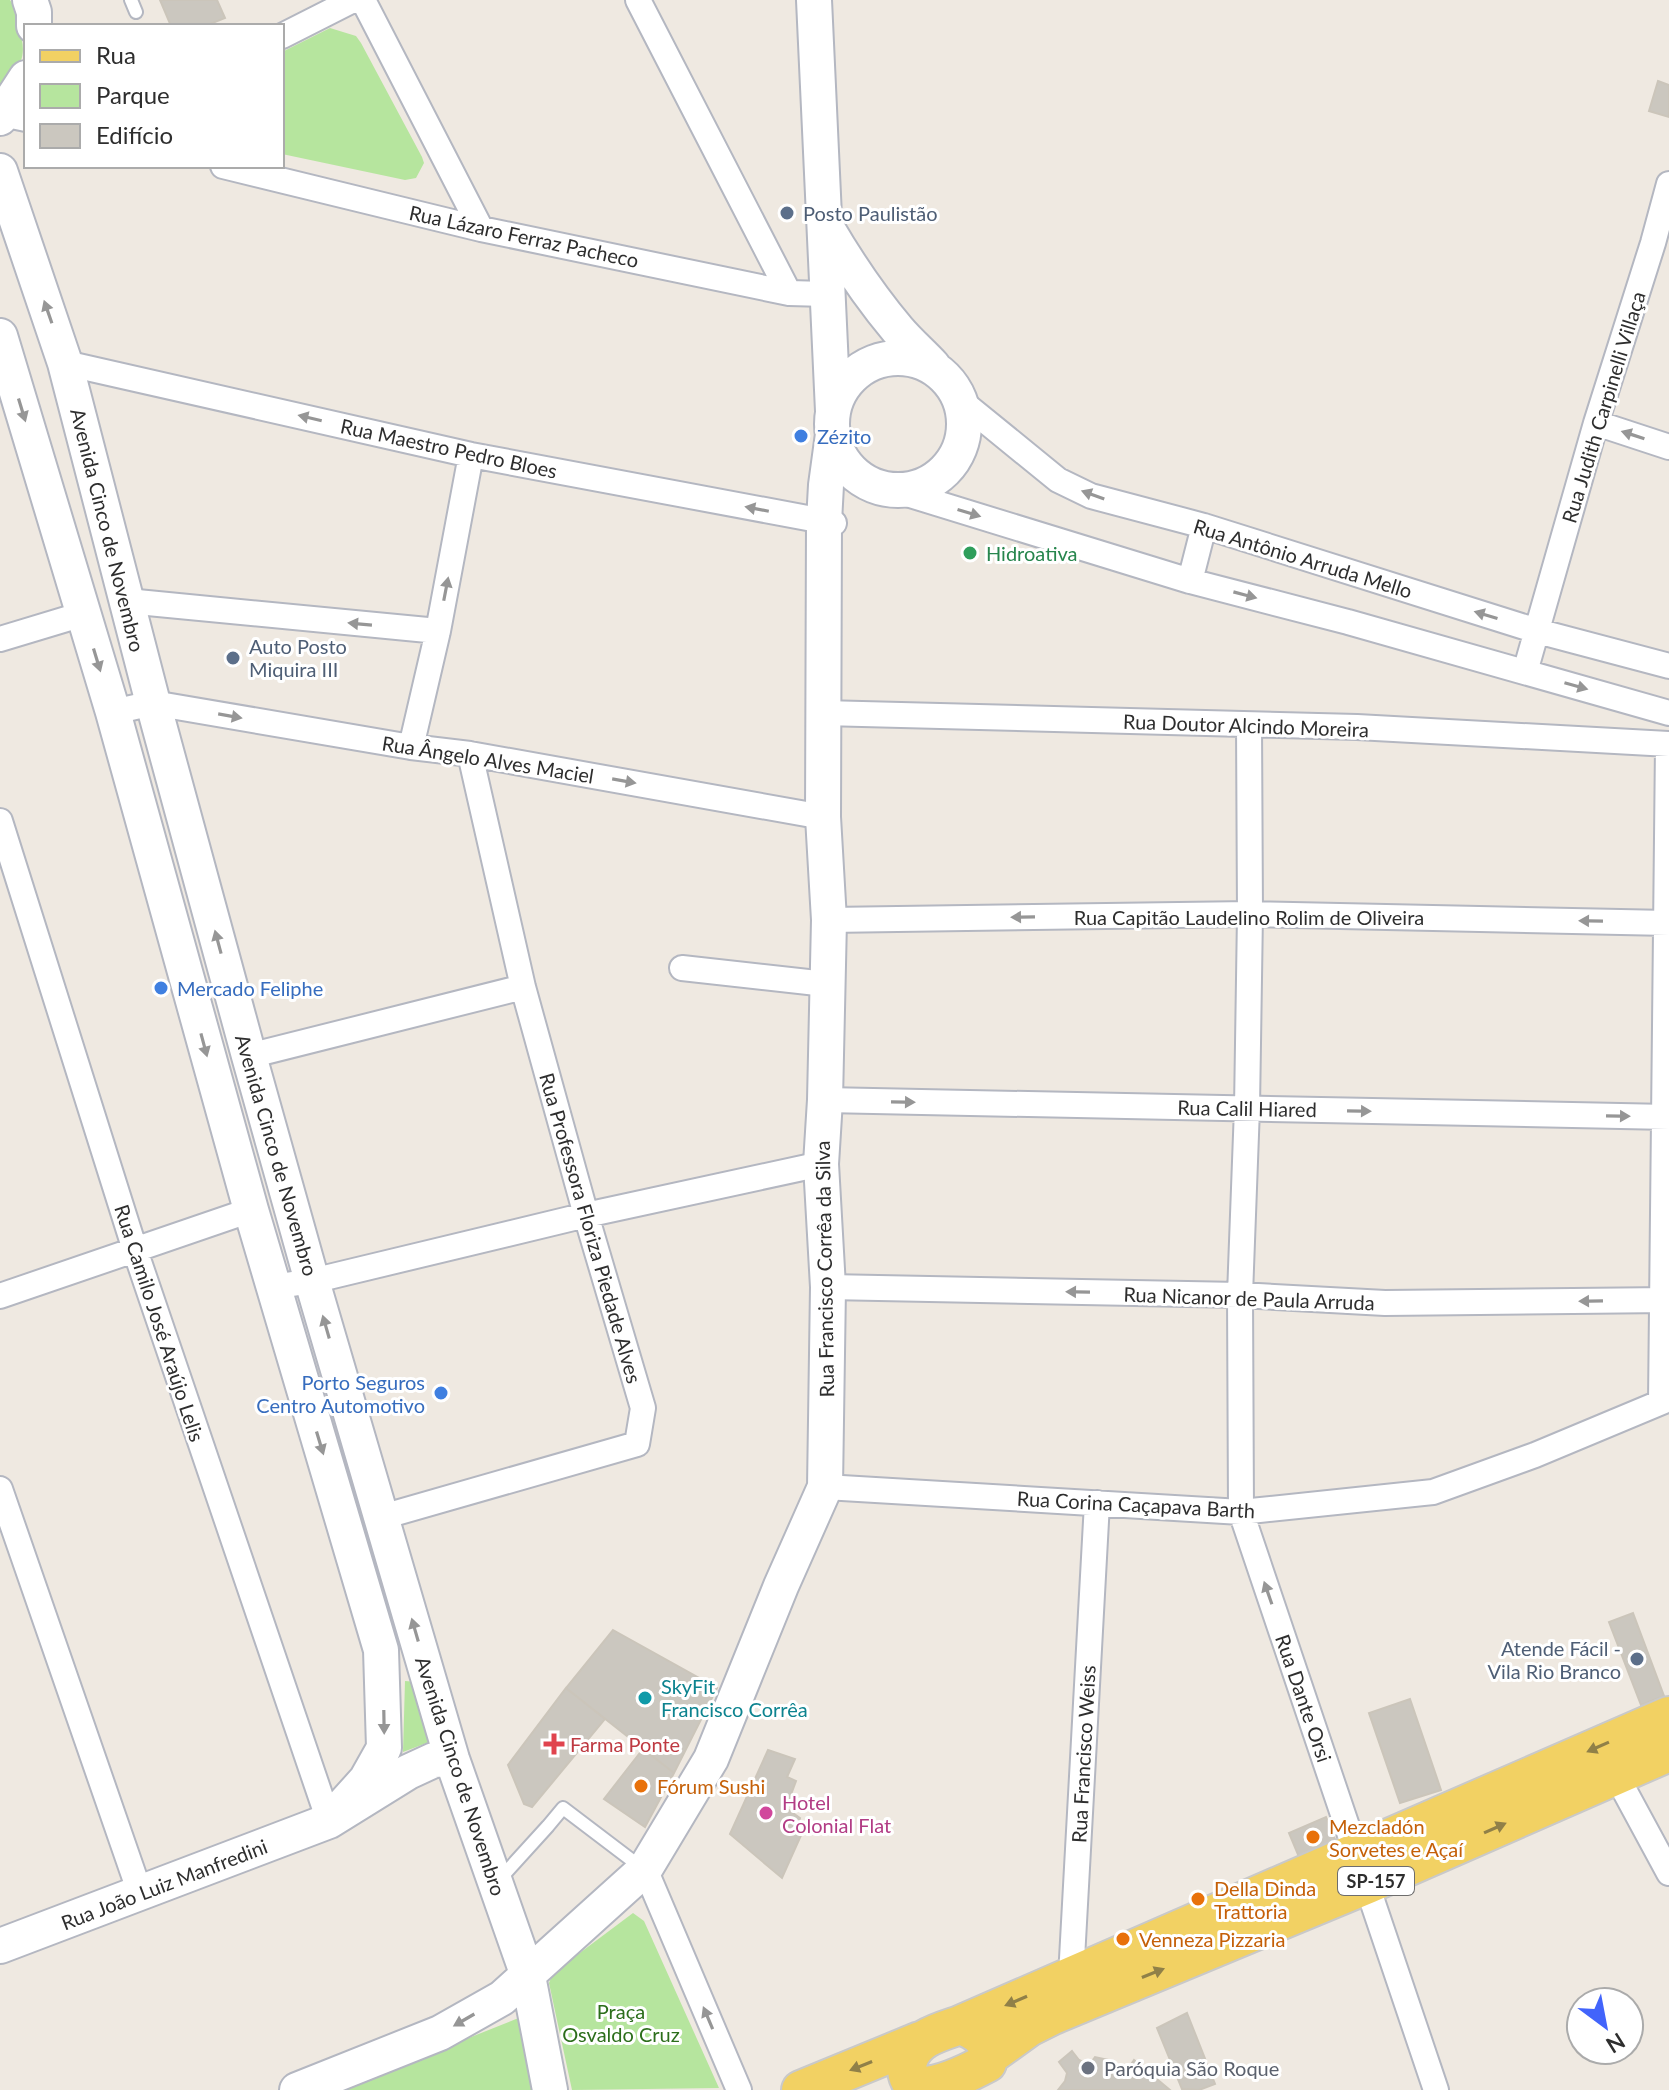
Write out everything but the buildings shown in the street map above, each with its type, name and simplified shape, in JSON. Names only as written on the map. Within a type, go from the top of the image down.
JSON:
[{"type":"main road","name":"Rua Francisco Corrêa da Silva","points":[[297,2090],[440,2033],[502,1998],[645,1869],[711,1759],[825,1487],[828,1287],[821,1164],[829,920],[823,817],[823,713],[828,530],[826,485],[833,424],[814,0]]},
{"type":"main road","points":[[7,116],[24,82]]},
{"type":"main road","name":"Avenida Cinco de Novembro","points":[[0,171],[65,363],[153,703],[312,1281],[452,1759],[528,1976],[550,2090]]},
{"type":"main road","name":"Rua Francisco Corrêa da Silva","points":[[825,224],[851,270],[873,299],[901,334],[935,368]]},
{"type":"main road","points":[[826,294],[873,299]]},
{"type":"main road","name":"Avenida Cinco de Novembro","points":[[0,336],[113,712],[251,1210],[381,1650],[384,1748],[366,1780],[329,1821]]},
{"type":"main road","points":[[828,530],[844,503],[865,492],[916,488],[936,478],[952,464],[962,444],[965,423],[961,401],[951,382],[935,368],[914,359],[893,358],[871,363],[853,375],[840,393],[833,424],[837,449],[844,462],[867,482],[888,489]]},
{"type":"main road","name":"SP-157","points":[[1362,1868],[1669,1716]]},
{"type":"main road","name":"SP-157","points":[[1076,1990],[1029,2027],[978,2077],[965,2074],[934,2086],[909,2088],[909,2056],[920,2041],[960,2025],[1076,1990],[1362,1868],[1616,1775],[1669,1752]]},
{"type":"main road","name":"Rua João Luiz Manfredini","points":[[0,1946],[329,1821],[408,1772],[434,1760],[452,1759]]},
{"type":"main road","points":[[960,2025],[985,2040],[978,2077]]},
{"type":"main road","points":[[801,2090],[920,2041]]},
{"type":"street","points":[[284,35],[353,0]]},
{"type":"street","points":[[363,0],[481,229]]},
{"type":"street","points":[[638,0],[789,293]]},
{"type":"street","name":"Rua Lázaro Ferraz Pacheco","points":[[231,168],[481,229],[789,293],[826,294]]},
{"type":"street","name":"Rua Judith Carpinelli Villaça","points":[[1525,672],[1596,423],[1661,245],[1669,184]]},
{"type":"street","name":"Rua Maestro Pedro Bloes","points":[[65,363],[471,455],[828,530]]},
{"type":"street","name":"Rua Antônio Arruda Mello","points":[[961,401],[1058,480],[1091,496],[1204,526],[1537,631],[1669,666]]},
{"type":"street","points":[[1596,423],[1669,447]]},
{"type":"street","points":[[411,747],[438,631],[471,455]]},
{"type":"street","points":[[888,489],[1190,581],[1348,622],[1669,713]]},
{"type":"street","points":[[1190,581],[1204,526]]},
{"type":"street","points":[[127,601],[438,631]]},
{"type":"street","points":[[0,639],[83,614]]},
{"type":"street","points":[[113,712],[153,703]]},
{"type":"street","name":"Rua Ângelo Alves Maciel","points":[[153,703],[411,747],[470,754],[823,817]]},
{"type":"street","name":"Rua Doutor Alcindo Moreira","points":[[823,713],[1357,727],[1668,744]]},
{"type":"street","name":"Rua Dante Orsi","points":[[1249,725],[1247,1108],[1240,1295],[1241,1512],[1436,2090]]},
{"type":"street","points":[[1665,1400],[1668,744]]},
{"type":"street","name":"Rua Professora Floriza Piedade Alves","points":[[382,1517],[637,1444],[643,1408],[523,987],[470,754]]},
{"type":"street","name":"Rua Camilo José Araújo Lelis","points":[[0,821],[135,1250],[329,1821]]},
{"type":"street","name":"Rua Capitão Laudelino Rolim de Oliveira","points":[[829,920],[1250,914],[1668,923]]},
{"type":"street","points":[[682,968],[826,984]]},
{"type":"street","points":[[249,1056],[523,987]]},
{"type":"street","name":"Rua Calil Hiared","points":[[825,1100],[1666,1117]]},
{"type":"street","points":[[273,1287],[312,1281],[586,1215],[821,1164]]},
{"type":"street","points":[[0,1296],[251,1210]]},
{"type":"street","name":"Rua Nicanor de Paula Arruda","points":[[828,1287],[1240,1295],[1385,1303],[1666,1300]]},
{"type":"street","name":"Rua Corina Caçapava Barth","points":[[825,1487],[1241,1512],[1433,1492],[1535,1455],[1665,1400]]},
{"type":"street","points":[[0,1489],[140,1893]]},
{"type":"street","name":"Rua Francisco Weiss","points":[[1076,1990],[1097,1503]]},
{"type":"street","points":[[1616,1775],[1669,1873]]},
{"type":"street","points":[[645,1869],[739,2090]]},
{"type":"lane","points":[[495,1883],[563,1808],[645,1869]]},
{"type":"green space","points":[[0,0],[10,0],[12,3],[23,48],[18,67],[0,88]]},
{"type":"green space","points":[[330,28],[356,36],[422,157],[424,163],[416,178],[405,180],[284,154],[284,51]]},
{"type":"green space","points":[[405,1681],[417,1682],[432,1741],[403,1752]]},
{"type":"green space","name":"Praça Osvaldo Cruz","points":[[633,1913],[644,1921],[719,2088],[572,2090],[549,1983],[553,1973]]},
{"type":"green space","points":[[521,2017],[537,2090],[339,2090]]},
{"type":"place","name":"Posto Paulistão","points":[[787,213]]},
{"type":"place","name":"Zézito","points":[[801,436]]},
{"type":"place","name":"Hidroativa","points":[[970,553]]},
{"type":"place","name":"Auto Posto Miquira III","points":[[233,658]]},
{"type":"place","name":"Mercado Feliphe","points":[[161,988]]},
{"type":"place","name":"Porto Seguros Centro Automotivo","points":[[441,1393]]},
{"type":"place","name":"Atende Fácil - Vila Rio Branco","points":[[1637,1659]]},
{"type":"place","name":"SkyFit Francisco Corrêa","points":[[645,1698]]},
{"type":"place","name":"Farma Ponte","points":[[554,1744]]},
{"type":"place","name":"Fórum Sushi","points":[[641,1786]]},
{"type":"place","name":"Hotel Colonial Flat","points":[[766,1813]]},
{"type":"place","name":"Mezcladón Sorvetes e Açaí","points":[[1313,1837]]},
{"type":"place","name":"Della Dinda Trattoria","points":[[1198,1899]]},
{"type":"place","name":"Venneza Pizzaria","points":[[1123,1939]]},
{"type":"place","name":"Paróquia São Roque","points":[[1088,2068]]}]
